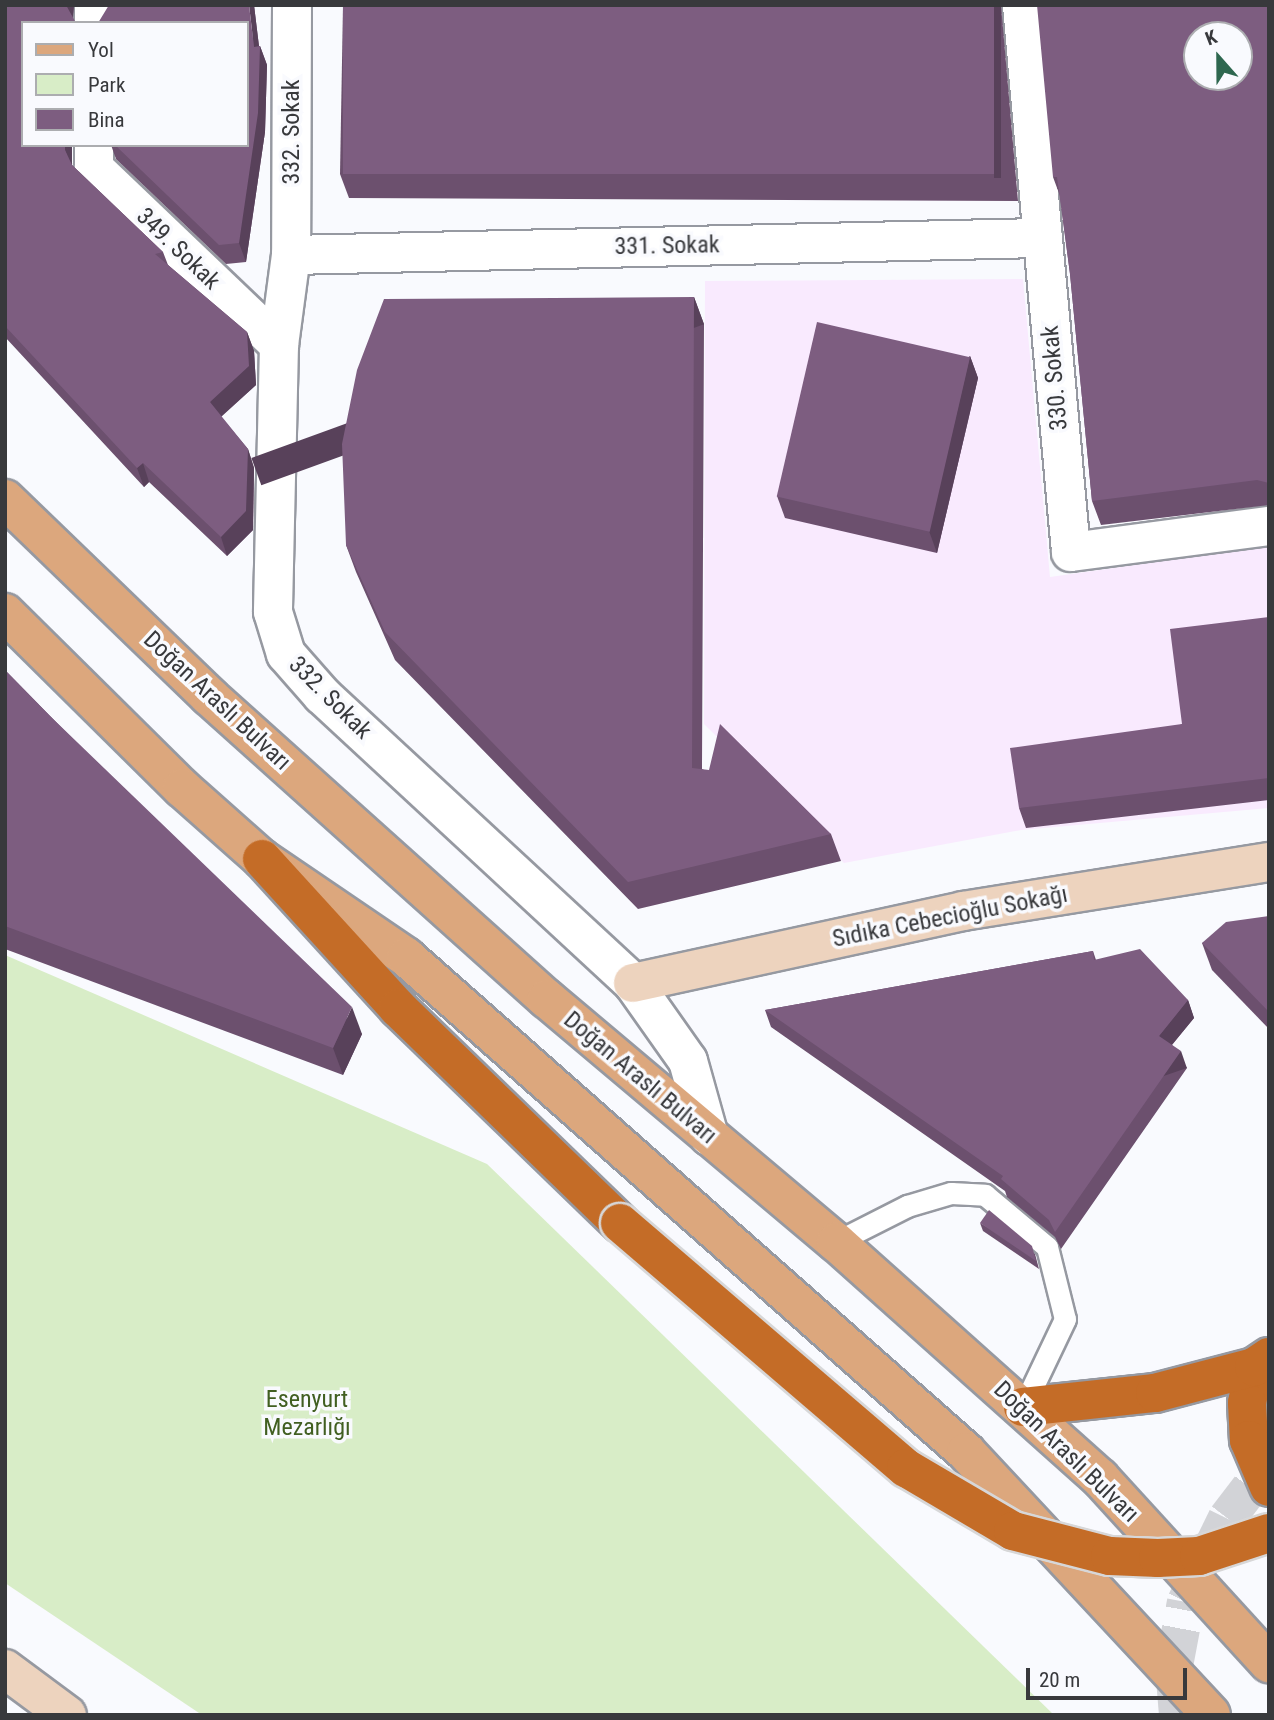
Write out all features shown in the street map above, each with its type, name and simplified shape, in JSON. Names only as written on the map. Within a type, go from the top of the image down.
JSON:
[{"type":"highway","points":[[262,859],[398,1008],[620,1223],[906,1468],[1013,1531],[1068,1548],[1158,1558],[1199,1556],[1269,1533]]},
{"type":"highway","points":[[1023,1407],[1155,1393],[1261,1362]]},
{"type":"highway","points":[[1261,1362],[1247,1403],[1249,1440],[1269,1488]]},
{"type":"main road","name":"Doğan Araslı Bulvarı","points":[[5,499],[209,696],[547,999],[835,1242],[1023,1407],[1100,1478],[1269,1663]]},
{"type":"main road","points":[[5,612],[182,788],[262,859],[406,957],[966,1452],[1211,1715]]},
{"type":"street","name":"332. Sokak","points":[[292,5],[291,255],[279,345],[272,612],[286,654],[322,695],[633,983],[688,1061],[709,1136]]},
{"type":"street","name":"330. Sokak","points":[[1022,5],[1071,552],[1269,526]]},
{"type":"street","name":"349. Sokak","points":[[94,147],[94,168],[279,345]]},
{"type":"street","name":"331. Sokak","points":[[291,255],[1043,238]]},
{"type":"street","name":"Sıdıka Cebecioğlu Sokağı","points":[[633,983],[963,911],[1269,862]]},
{"type":"street","points":[[5,1669],[44,1708]]},
{"type":"lane","points":[[835,1242],[907,1206],[951,1193],[985,1195],[1047,1247],[1065,1319],[1023,1407]]},
{"type":"shaded area","points":[[1023,279],[1050,577],[1269,546],[1269,808],[1021,830],[844,863],[704,724],[705,281]]},
{"type":"green space","name":"Esenyurt Mezarlığı","points":[[5,955],[487,1164],[1054,1715],[202,1715],[5,1583]]},
{"type":"building","points":[[5,5],[66,5],[75,21],[21,21],[21,147],[65,147],[72,165],[163,252],[155,254],[247,332],[249,366],[210,402],[248,449],[246,511],[221,537],[143,463],[137,468],[5,326]]},
{"type":"building","points":[[109,5],[249,5],[254,47],[260,46],[258,113],[239,243],[219,245],[117,147],[248,147],[248,21],[99,21]]},
{"type":"building","points":[[343,5],[994,5],[994,174],[343,174]]},
{"type":"building","points":[[1037,5],[1269,5],[1269,483],[1257,480],[1092,501],[1070,274],[1057,177],[1053,177]]},
{"type":"building","points":[[694,297],[692,768],[709,770],[720,724],[831,834],[628,882],[385,632],[346,545],[342,444],[357,370],[384,299]]},
{"type":"building","points":[[817,322],[970,357],[930,532],[777,496]]},
{"type":"building","points":[[1269,617],[1269,778],[1019,808],[1010,748],[1182,724],[1170,629]]},
{"type":"building","points":[[5,670],[352,1007],[333,1048],[5,926]]},
{"type":"building","points":[[1269,916],[1269,1012],[1202,943],[1226,922]]},
{"type":"building","points":[[1140,949],[1188,1000],[1159,1036],[1181,1051],[1055,1232],[1049,1220],[1001,1179],[1003,1176],[765,1010],[1093,951],[1094,960]]},
{"type":"building","points":[[989,1210],[1032,1246],[1036,1261],[980,1223]]},
{"type":"tunnel","points":[[1178,1715],[1174,1666],[1186,1602],[1227,1518],[1269,1463]]}]
